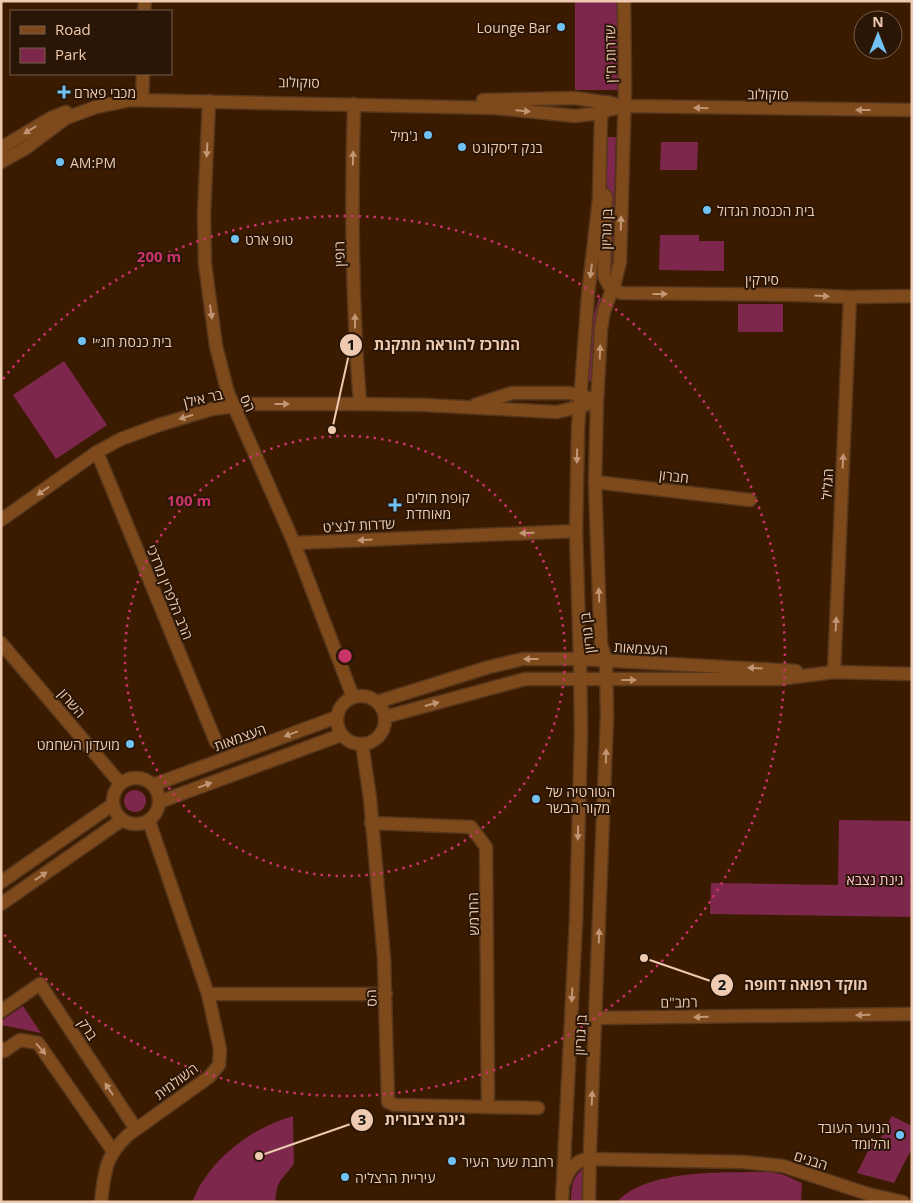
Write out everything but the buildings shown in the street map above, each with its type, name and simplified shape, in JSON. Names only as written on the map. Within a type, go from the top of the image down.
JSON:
[{"type":"street","name":"שדרות ח\"ן","points":[[624,1],[624,106]]},
{"type":"street","points":[[142,75],[142,97]]},
{"type":"street","name":"סוקולוב","points":[[1,148],[51,118],[93,102],[115,97],[482,100],[575,98],[606,107]]},
{"type":"street","name":"סוקולוב","points":[[1,162],[26,148],[74,114],[142,97],[209,101],[495,108],[575,116],[600,124]]},
{"type":"street","name":"הס","points":[[209,101],[204,214],[205,264],[216,346],[228,393],[294,543],[353,697]]},
{"type":"street","name":"רופין","points":[[354,104],[352,177],[356,358],[360,404]]},
{"type":"street","name":"סוקולוב","points":[[575,116],[606,107],[624,106],[912,110]]},
{"type":"street","name":"בן גוריון","points":[[589,1202],[587,1158],[596,1018],[606,766],[606,661],[601,644],[596,482],[597,401],[601,329],[604,311],[620,262],[624,106]]},
{"type":"street","points":[[600,124],[606,107]]},
{"type":"street","name":"בן גוריון","points":[[562,1195],[576,921],[580,734],[576,531],[581,401],[588,295],[599,186],[600,124]]},
{"type":"street","points":[[599,186],[606,198],[604,276],[606,282],[612,288]]},
{"type":"street","name":"סירקין","points":[[612,288],[621,293],[639,294],[912,296]]},
{"type":"street","name":"הגליל","points":[[827,673],[850,297]]},
{"type":"street","name":"בר אילן","points":[[470,407],[512,393],[569,393],[581,401]]},
{"type":"street","name":"בר אילן","points":[[1,520],[97,452],[121,439],[159,425],[212,410],[254,404],[360,404],[557,412],[581,401],[597,401]]},
{"type":"street","name":"הרב הלפרין מרדכי","points":[[97,452],[216,742]]},
{"type":"street","name":"חברון","points":[[596,482],[750,500]]},
{"type":"street","name":"שדרות לנצ'ט","points":[[294,543],[576,531]]},
{"type":"street","name":"השרון","points":[[1,643],[120,783]]},
{"type":"street","name":"העצמאות","points":[[377,702],[489,667],[523,659],[580,659],[827,673],[912,674]]},
{"type":"street","name":"העצמאות","points":[[385,717],[525,679],[780,679],[827,673]]},
{"type":"street","points":[[361,696],[377,702],[385,717],[383,730],[375,740],[362,744],[351,742],[342,735],[337,723],[337,717],[342,705],[353,697],[361,696]]},
{"type":"street","name":"העצמאות","points":[[153,785],[337,717]]},
{"type":"street","points":[[159,802],[342,735]]},
{"type":"street","name":"הס","points":[[362,744],[386,994],[388,1102],[395,1105],[538,1108]]},
{"type":"street","points":[[134,777],[141,778],[153,785],[158,792],[159,802],[157,812],[148,821],[135,824],[122,820],[118,816],[112,805],[114,793],[120,783],[134,777]]},
{"type":"street","points":[[1,882],[112,805]]},
{"type":"street","points":[[3,898],[122,820]]},
{"type":"street","points":[[148,821],[208,994],[386,994]]},
{"type":"street","name":"החרמש","points":[[371,823],[471,827],[486,847],[488,1106]]},
{"type":"street","name":"ברק","points":[[1,1011],[40,984],[136,1130]]},
{"type":"street","name":"השולמית","points":[[101,1202],[105,1167],[114,1151],[128,1135],[209,1077],[218,1065],[220,1049],[208,994]]},
{"type":"street","name":"רמב\"ם","points":[[596,1018],[912,1014]]},
{"type":"street","points":[[1,1048],[4,1051],[20,1040],[38,1043],[114,1151]]},
{"type":"street","points":[[564,1144],[571,1155],[587,1158]]},
{"type":"street","name":"בן גוריון","points":[[562,1195],[567,1173],[587,1158]]},
{"type":"street","name":"הבנים","points":[[587,1158],[743,1162],[783,1166],[868,1194],[903,1202]]},
{"type":"street","name":"הבנים","points":[[587,1158],[670,1167],[707,1161]]},
{"type":"green space","points":[[575,1],[624,1],[625,90],[575,90]]},
{"type":"green space","points":[[605,137],[616,137],[612,275],[608,275],[610,195],[605,182]]},
{"type":"green space","points":[[661,142],[698,142],[697,170],[660,170]]},
{"type":"green space","points":[[660,235],[699,235],[699,241],[724,241],[724,271],[659,270]]},
{"type":"green space","points":[[599,297],[603,299],[592,381],[588,381],[591,325]]},
{"type":"green space","points":[[738,304],[783,304],[783,332],[738,332]]},
{"type":"green space","points":[[64,361],[107,425],[56,459],[13,395]]},
{"type":"green space","points":[[135,790],[143,793],[146,801],[143,809],[135,812],[127,809],[124,801],[127,793]]},
{"type":"green space","name":"גינת נצבא","points":[[839,820],[912,821],[912,917],[710,914],[711,883],[838,885]]},
{"type":"green space","points":[[23,1006],[41,1033],[1,1025],[1,1021]]},
{"type":"green space","points":[[293,1116],[294,1164],[280,1181],[275,1202],[192,1202],[211,1170],[231,1149],[267,1126]]},
{"type":"green space","points":[[892,1116],[912,1126],[912,1148],[894,1183],[857,1173],[873,1141],[878,1143]]},
{"type":"green space","points":[[583,1168],[583,1202],[571,1202],[573,1183],[576,1175]]},
{"type":"green space","points":[[771,1172],[784,1175],[802,1183],[801,1202],[617,1202],[631,1191],[648,1183],[668,1178],[711,1173]]},
{"type":"place","name":"Lounge Bar","points":[[561,27]]},
{"type":"place","name":"מכבי פארם","points":[[64,92]]},
{"type":"place","name":"ג'מיל","points":[[428,135]]},
{"type":"place","name":"בנק דיסקונט","points":[[462,147]]},
{"type":"place","name":"AM:PM","points":[[60,162]]},
{"type":"place","name":"בית הכנסת הגדול","points":[[707,210]]},
{"type":"place","name":"טופ ארט","points":[[235,239]]},
{"type":"place","name":"בית כנסת חג״י","points":[[82,341]]},
{"type":"place","name":"המרכז להוראה מתקנת","points":[[332,430]]},
{"type":"place","name":"קופת חולים מאוחדת","points":[[395,505]]},
{"type":"place","name":"מועדון השחמט","points":[[130,744]]},
{"type":"place","name":"הטורטיה של מקור הבשר","points":[[536,799]]},
{"type":"place","name":"מוקד רפואה דחופה","points":[[644,958]]},
{"type":"place","name":"הנוער העובד והלומד","points":[[900,1135]]},
{"type":"place","name":"גינה ציבורית","points":[[259,1156]]},
{"type":"place","name":"רחבת שער העיר","points":[[452,1161]]},
{"type":"place","name":"עיריית הרצליה","points":[[345,1177]]}]
